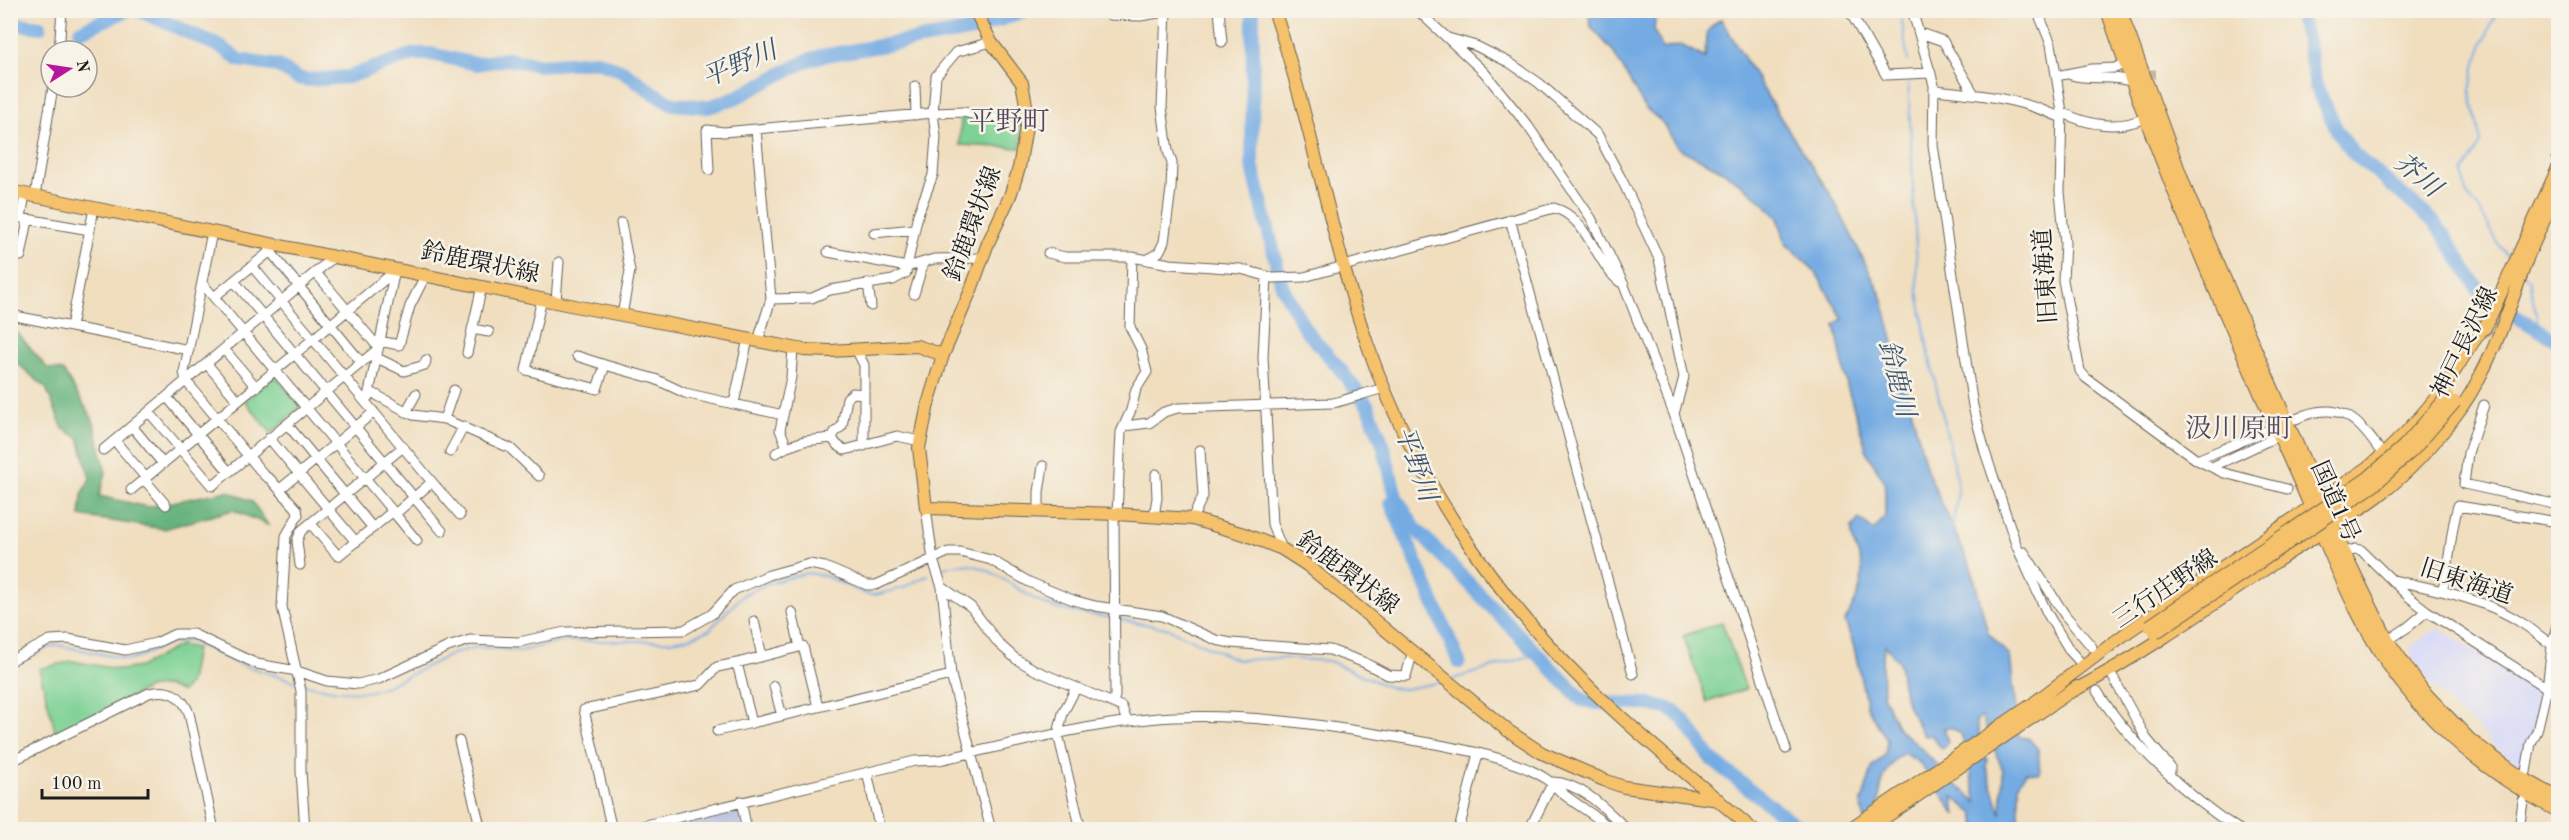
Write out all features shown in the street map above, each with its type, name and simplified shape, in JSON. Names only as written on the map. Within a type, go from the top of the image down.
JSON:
[{"type":"highway","name":"国道1号","points":[[2108,10],[2132,82],[2273,433],[2343,552],[2387,641],[2422,692],[2470,741],[2519,777],[2559,800]]},
{"type":"highway","name":"国道1号","points":[[2119,10],[2187,195],[2370,632],[2384,658],[2412,695],[2440,726],[2479,761],[2515,786],[2559,810]]},
{"type":"main road","points":[[1274,10],[1368,345],[1417,457],[1459,527],[1509,601],[1581,679],[1753,830]]},
{"type":"main road","name":"鈴鹿環状線","points":[[983,26],[1022,83],[1028,116],[1010,196],[943,355],[928,404],[919,456],[926,508],[1154,516],[1192,519],[1226,527],[1282,549],[1325,578],[1527,744],[1571,767],[1624,787],[1719,800]]},
{"type":"main road","name":"神戸長沢線","points":[[2322,516],[2393,470],[2433,429],[2451,400],[2467,382],[2528,250],[2559,168]]},
{"type":"main road","name":"神戸長沢線","points":[[2528,250],[2559,189]]},
{"type":"main road","name":"鈴鹿環状線","points":[[10,191],[212,232],[273,248],[335,256],[395,270],[426,274],[793,348],[814,351],[917,346],[943,355]]},
{"type":"main road","name":"神戸長沢線","points":[[2322,516],[2379,495],[2418,458],[2451,400],[2464,358],[2473,340],[2494,327]]},
{"type":"main road","name":"神戸長沢線","points":[[2322,516],[2346,484],[2451,400]]},
{"type":"main road","name":"三行庄野線","points":[[1867,830],[2071,692],[2152,630],[2322,516]]},
{"type":"main road","name":"三行庄野線","points":[[1848,830],[2035,702],[2138,625],[2322,516]]},
{"type":"main road","name":"三行庄野線","points":[[2071,692],[2135,655],[2322,516]]},
{"type":"main road","name":"三行庄野線","points":[[2085,665],[2152,630]]},
{"type":"main road","points":[[1677,793],[1689,789],[1696,782]]},
{"type":"street","points":[[60,39],[62,10]]},
{"type":"street","points":[[1110,10],[1110,15],[1140,16],[1166,11],[1162,107],[1168,151],[1172,163],[1171,189],[1164,242],[1159,252],[1147,260]]},
{"type":"street","points":[[1220,10],[1222,42]]},
{"type":"street","points":[[1417,10],[1484,72],[1528,126],[1591,218],[1623,283],[1674,414],[1785,748]]},
{"type":"street","points":[[1849,10],[1886,75],[1930,73]]},
{"type":"street","points":[[1912,10],[1935,90],[1934,145],[1971,394],[1985,452],[2017,547],[2047,613],[2070,651],[2085,665]]},
{"type":"street","name":"旧東海道","points":[[2037,10],[2048,33],[2062,115],[2060,192],[2065,243],[2062,280],[2080,371],[2085,378],[2197,460],[2224,473],[2286,489]]},
{"type":"street","points":[[771,299],[812,298],[830,290],[893,279],[906,273],[914,230],[933,175],[936,137],[933,113],[936,76],[956,52],[983,26]]},
{"type":"street","points":[[1920,33],[1943,41],[1974,94]]},
{"type":"street","points":[[1448,38],[1476,46],[1510,63],[1539,82],[1598,135],[1659,259],[1684,377],[1674,414]]},
{"type":"street","points":[[2056,76],[2092,69],[2115,68],[2125,63]]},
{"type":"street","points":[[2069,74],[2106,74]]},
{"type":"street","points":[[2069,74],[2083,79],[2121,79],[2132,82]]},
{"type":"street","points":[[915,86],[916,115]]},
{"type":"street","points":[[1935,90],[2018,102],[2093,124],[2126,124],[2146,117]]},
{"type":"street","points":[[50,99],[30,195],[21,218],[90,230]]},
{"type":"street","points":[[709,170],[707,130],[724,132],[933,113],[963,112],[992,118],[1028,116]]},
{"type":"street","points":[[734,404],[753,340],[771,299],[756,129]]},
{"type":"street","points":[[71,327],[94,208]]},
{"type":"street","points":[[1048,253],[1065,257],[1132,257],[1241,269],[1287,279],[1304,277],[1554,208],[1561,210],[1589,239],[1611,274],[1618,282],[1623,283]]},
{"type":"street","points":[[1510,219],[1633,674]]},
{"type":"street","points":[[10,254],[21,256],[28,220]]},
{"type":"street","points":[[621,223],[630,271],[622,315]]},
{"type":"street","points":[[874,233],[914,230]]},
{"type":"street","points":[[212,232],[184,372],[186,381],[265,477],[295,505],[298,515],[286,536],[282,607],[301,691],[301,771],[305,830]]},
{"type":"street","points":[[214,297],[273,248],[299,287],[361,362]]},
{"type":"street","points":[[828,252],[907,267],[934,259],[982,258]]},
{"type":"street","points":[[103,450],[335,256]]},
{"type":"street","points":[[1113,702],[1115,514],[1121,432],[1131,410],[1136,389],[1147,372],[1141,349],[1130,327],[1132,257]]},
{"type":"street","points":[[556,301],[559,262]]},
{"type":"street","points":[[914,294],[923,264]]},
{"type":"street","points":[[252,266],[460,515]]},
{"type":"street","points":[[131,490],[395,270]]},
{"type":"street","points":[[280,489],[356,426],[371,408],[369,391],[395,270]]},
{"type":"street","points":[[316,273],[378,349],[404,370],[425,365],[426,360]]},
{"type":"street","points":[[149,412],[212,486],[378,349],[399,345],[410,306],[426,274]]},
{"type":"street","points":[[1270,277],[1263,342],[1272,524],[1282,549]]},
{"type":"street","points":[[234,281],[442,531]]},
{"type":"street","points":[[202,282],[417,541]]},
{"type":"street","points":[[868,283],[870,306]]},
{"type":"street","points":[[467,353],[482,286]]},
{"type":"street","points":[[542,298],[526,370],[597,389],[605,365]]},
{"type":"street","points":[[10,315],[189,350]]},
{"type":"street","points":[[472,329],[489,332]]},
{"type":"street","points":[[787,447],[780,430],[791,376],[793,348]]},
{"type":"street","points":[[224,349],[256,387]]},
{"type":"street","points":[[856,349],[864,364],[864,446]]},
{"type":"street","points":[[577,356],[655,379],[685,393],[783,415]]},
{"type":"street","points":[[207,364],[238,401]]},
{"type":"street","points":[[1124,426],[1149,423],[1164,412],[1178,408],[1333,403],[1355,399],[1366,393],[1385,388]]},
{"type":"street","points":[[444,419],[454,390]]},
{"type":"street","points":[[369,391],[406,412],[420,417],[444,419],[510,448],[539,476]]},
{"type":"street","points":[[776,453],[804,441],[831,438],[842,426],[847,398],[853,393],[864,394]]},
{"type":"street","points":[[406,412],[416,394]]},
{"type":"street","points":[[167,397],[229,472]]},
{"type":"street","points":[[2484,405],[2468,453],[2464,484],[2559,505]]},
{"type":"street","points":[[2296,419],[2321,411],[2337,411],[2352,417],[2367,431],[2383,455]]},
{"type":"street","points":[[287,424],[373,528]]},
{"type":"street","points":[[132,426],[163,464]]},
{"type":"street","points":[[450,452],[464,426]]},
{"type":"street","points":[[2197,460],[2273,433]]},
{"type":"street","points":[[2212,467],[2273,433]]},
{"type":"street","points":[[831,438],[845,450],[897,436],[920,441]]},
{"type":"street","points":[[269,438],[356,542]]},
{"type":"street","points":[[115,441],[166,505]]},
{"type":"street","points":[[300,565],[298,537],[310,524],[403,447]]},
{"type":"street","points":[[1192,519],[1203,495],[1200,450]]},
{"type":"street","points":[[1039,512],[1043,466]]},
{"type":"street","points":[[1154,516],[1157,498],[1156,474]]},
{"type":"street","points":[[310,524],[338,556],[432,482]]},
{"type":"street","points":[[2442,591],[2446,577],[2452,525],[2458,506],[2559,522]]},
{"type":"street","points":[[926,508],[933,560],[942,587],[951,675],[991,830]]},
{"type":"street","points":[[2017,547],[2023,552],[2065,615],[2092,647]]},
{"type":"street","name":"旧東海道","points":[[2343,552],[2355,549],[2364,552],[2392,580],[2442,591],[2489,606],[2520,621],[2555,647]]},
{"type":"street","points":[[10,661],[50,640],[68,639],[125,650],[156,643],[175,634],[193,634],[257,664],[327,681],[358,684],[379,679],[448,647],[470,640],[519,642],[565,632],[684,630],[712,614],[734,590],[769,575],[809,564],[817,564],[867,585],[876,585],[948,552],[980,556],[1029,582],[1073,600],[1114,610],[1169,618],[1215,640],[1231,644],[1330,650],[1363,662],[1388,675],[1406,676],[1413,651]]},
{"type":"street","points":[[2392,580],[2427,611],[2559,695]]},
{"type":"street","points":[[942,587],[971,607],[999,644],[1016,659],[1122,707],[1127,722]]},
{"type":"street","points":[[2387,641],[2427,611]]},
{"type":"street","points":[[792,612],[800,647]]},
{"type":"street","points":[[2526,772],[2530,743],[2537,731],[2547,688],[2559,620]]},
{"type":"street","points":[[754,621],[762,656]]},
{"type":"street","points":[[612,830],[584,710],[700,685],[717,667],[803,646],[818,707]]},
{"type":"street","points":[[737,663],[752,723]]},
{"type":"street","points":[[717,731],[951,675]]},
{"type":"street","points":[[2114,677],[2146,738],[2170,767],[2170,774]]},
{"type":"street","points":[[774,686],[782,716]]},
{"type":"street","points":[[1076,688],[1063,713],[1058,734],[1081,830]]},
{"type":"street","points":[[10,762],[149,693],[161,691],[172,693],[182,699],[189,713],[214,830]]},
{"type":"street","points":[[2097,691],[2127,730],[2170,774],[2200,801],[2240,830]]},
{"type":"street","points":[[625,830],[915,761],[939,760],[1058,734],[1127,722],[1197,717],[1295,722],[1478,753],[1527,769],[1553,782],[1562,792],[1594,814],[1612,830]]},
{"type":"street","points":[[459,741],[481,830]]},
{"type":"street","points":[[1459,830],[1478,753]]},
{"type":"street","points":[[867,772],[880,830]]},
{"type":"street","points":[[1529,830],[1553,782]]},
{"type":"street","points":[[1553,782],[1565,782],[1584,793],[1628,830]]},
{"type":"street","points":[[741,801],[747,830]]},
{"type":"street","points":[[2519,830],[2523,801]]},
{"type":"shaded area","points":[[2438,628],[2542,692],[2534,730],[2526,741],[2522,766],[2496,748],[2475,725],[2456,710],[2429,681],[2411,657],[2412,645]]},
{"type":"shaded area","points":[[739,809],[744,830],[653,830]]},
{"type":"green space","points":[[961,114],[1025,118],[1020,148],[960,145]]},
{"type":"green space","points":[[10,324],[47,368],[63,371],[91,416],[106,473],[99,496],[148,507],[227,491],[252,501],[268,525],[233,510],[164,529],[80,516],[82,495],[90,478],[79,438],[63,429],[46,388],[11,358]]},
{"type":"green space","points":[[273,377],[276,377],[301,407],[271,433],[245,401]]},
{"type":"green space","points":[[1722,622],[1746,689],[1707,702],[1683,636]]},
{"type":"green space","points":[[180,645],[196,648],[190,682],[182,692],[166,686],[151,687],[56,734],[39,669],[72,661],[122,670],[140,667]]},
{"type":"water","name":"鈴鹿川","points":[[1588,11],[1656,11],[1654,31],[1663,49],[1681,45],[1705,58],[1706,36],[1710,28],[1721,19],[1780,117],[1833,198],[1882,297],[1927,470],[1972,570],[1988,633],[2010,656],[2019,737],[2028,738],[2038,749],[2040,773],[2026,772],[2019,784],[2019,820],[2023,829],[1977,829],[1974,814],[1953,797],[1956,815],[1920,763],[1903,753],[1894,761],[1884,778],[1879,797],[1879,829],[1867,829],[1861,804],[1873,766],[1885,755],[1887,740],[1867,707],[1854,647],[1845,621],[1862,579],[1861,563],[1853,541],[1852,527],[1859,519],[1874,531],[1885,517],[1885,482],[1868,455],[1847,386],[1835,324],[1843,319],[1815,271],[1786,244],[1778,218],[1762,201],[1723,171],[1678,148],[1662,122],[1645,108],[1612,50],[1591,27]],"holes":[[[1885,645],[1899,662],[1908,707],[1924,736],[1931,735],[1942,749],[1948,742],[1944,728],[1953,728],[1962,736],[1977,802],[1953,782],[1914,741],[1899,730],[1883,696],[1882,661]],[[1982,717],[2003,771],[2001,814],[1986,767],[1987,760],[1976,721]]]},
{"type":"waterway","name":"平野川","points":[[80,31],[128,10]]},
{"type":"waterway","name":"平野川","points":[[138,10],[221,47],[239,60],[278,66],[297,78],[307,80],[348,77],[414,54],[431,54],[476,64],[507,59],[541,65],[597,61],[623,71],[673,104],[708,107],[735,98],[808,60],[821,56],[973,30],[1026,10]]},
{"type":"waterway","name":"平野川","points":[[1253,10],[1252,164],[1282,286],[1305,329],[1368,406],[1383,444],[1396,497],[1414,527],[1582,700],[1595,703],[1649,704],[1675,712],[1683,719],[1712,760],[1802,830]]},
{"type":"waterway","points":[[1900,10],[1908,61]]},
{"type":"waterway","name":"芥川","points":[[2298,10],[2307,40],[2316,86],[2338,132],[2353,153],[2432,220],[2445,236],[2478,289],[2491,302],[2558,341]]},
{"type":"waterway","points":[[2497,10],[2477,59],[2470,89],[2481,143],[2463,173],[2466,194],[2478,208],[2501,248],[2511,260]]},
{"type":"waterway","name":"平野川","points":[[10,23],[40,27]]},
{"type":"waterway","points":[[1908,78],[1918,291],[1927,345],[1957,479],[1958,491],[1952,529]]},
{"type":"waterway","points":[[2525,275],[2529,280],[2538,323],[2535,329]]},
{"type":"waterway","points":[[1391,503],[1459,662]]},
{"type":"waterway","points":[[944,568],[971,565],[996,575],[1044,604],[1069,611],[1112,618]]},
{"type":"waterway","points":[[302,684],[338,691],[368,692],[389,685],[452,654],[477,647],[520,651],[564,641],[670,641],[689,638],[709,630],[743,595],[766,584],[807,573],[825,576],[866,594],[875,595],[903,588],[928,575]]},
{"type":"waterway","points":[[1117,619],[1166,628],[1238,660],[1279,658],[1329,661],[1391,688],[1405,689],[1442,682]]},
{"type":"waterway","points":[[10,669],[44,649],[57,645],[131,660],[168,644],[189,640],[239,664],[297,682]]},
{"type":"waterway","points":[[1453,679],[1537,654]]},
{"type":"tunnel","points":[[2109,74],[2156,74]]},
{"type":"tunnel","points":[[2552,155],[2558,159]]},
{"type":"tunnel","points":[[2475,318],[2502,349]]},
{"type":"district","name":"平野町","points":[[1009,122]]},
{"type":"district","name":"汲川原町","points":[[2239,429]]}]
